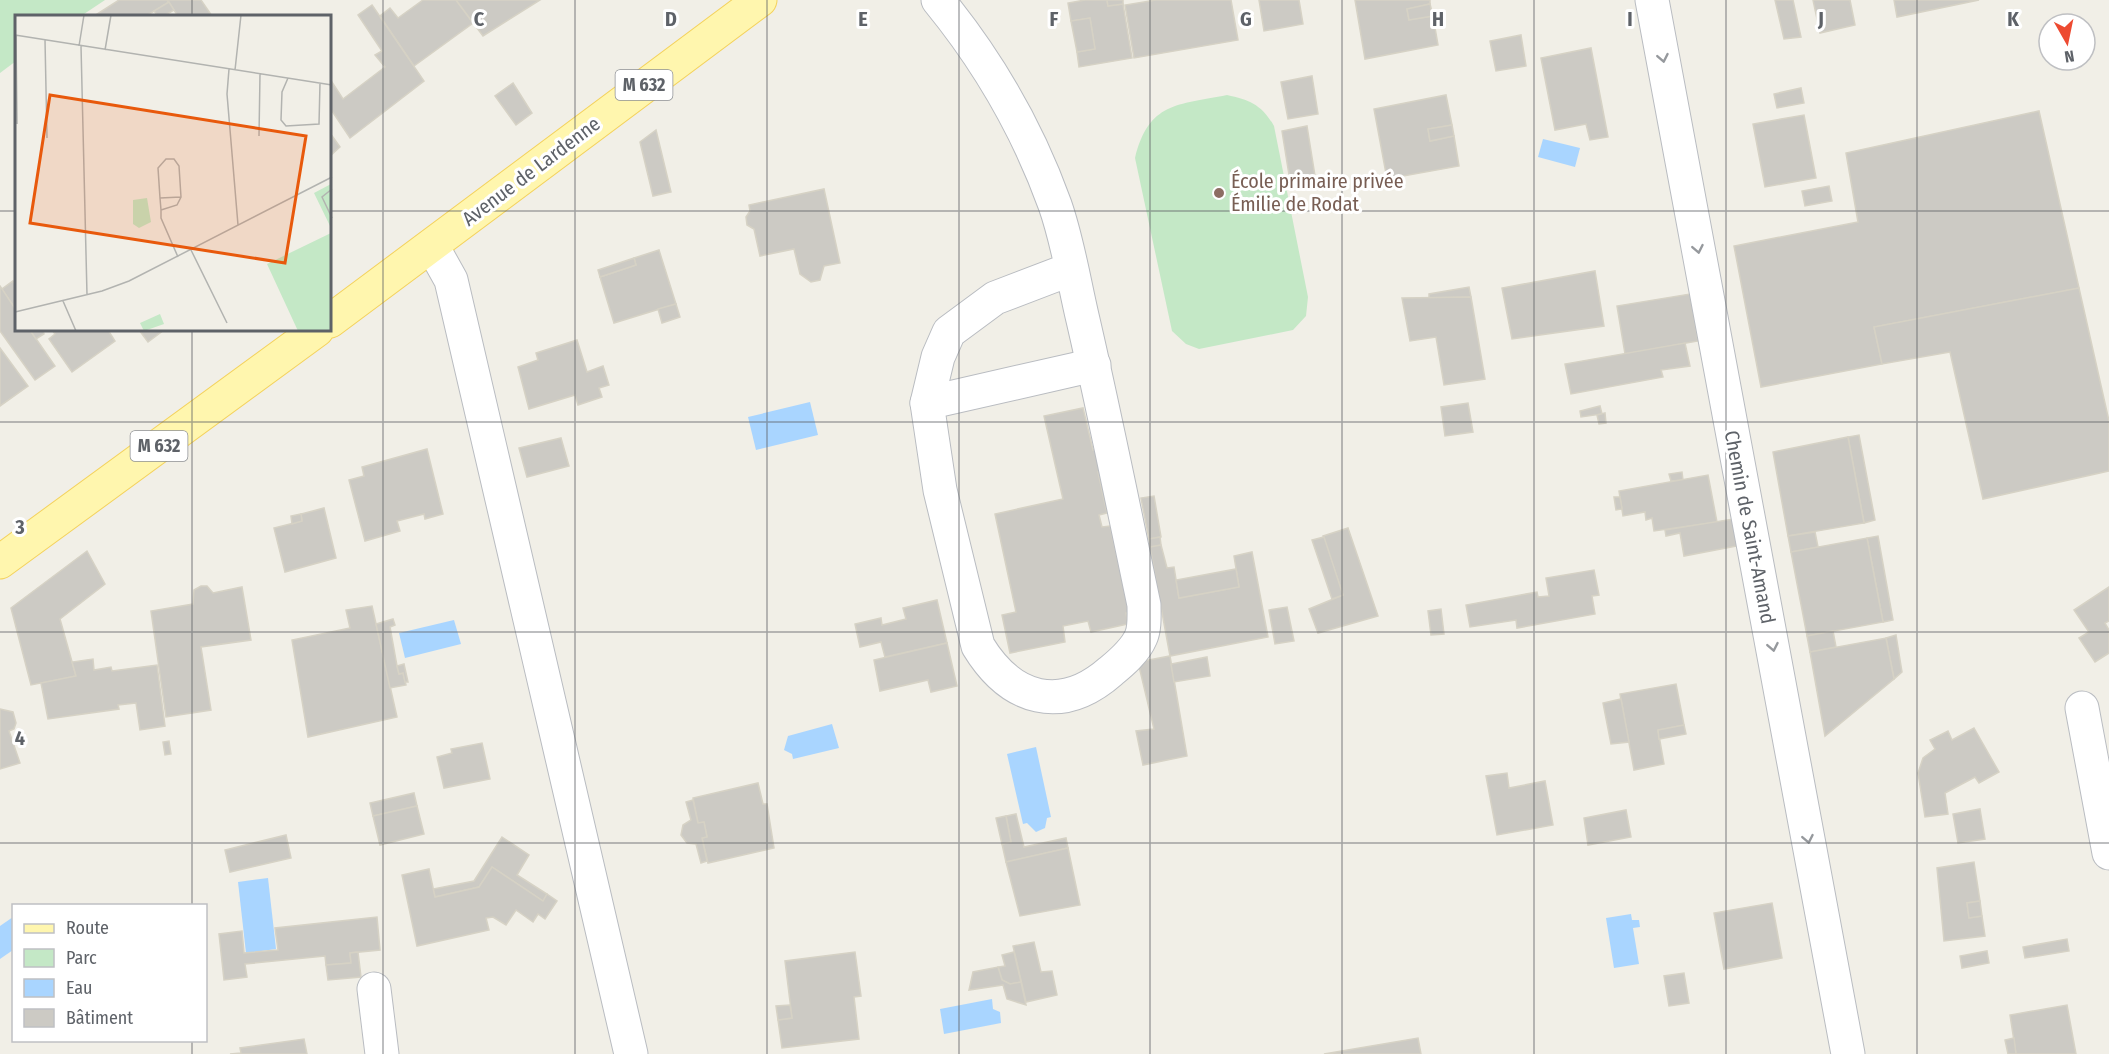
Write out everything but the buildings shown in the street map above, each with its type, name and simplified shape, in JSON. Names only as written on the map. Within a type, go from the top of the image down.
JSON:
[{"type":"main road","name":"Avenue de Lardenne","points":[[332,320],[760,0]]},
{"type":"main road","name":"M 632","points":[[0,562],[314,332]]},
{"type":"street","points":[[938,0],[972,42],[1018,120],[1055,206],[1071,269],[1094,365],[1144,605],[1141,637],[1128,656],[1096,684],[1065,696],[1029,695],[992,668],[978,646],[940,490],[927,403],[938,357],[949,332],[995,298],[1071,269]]},
{"type":"street","name":"Chemin de Saint-Amand","points":[[1652,0],[1848,1054]]},
{"type":"street","points":[[432,246],[451,280],[631,1054]]},
{"type":"street","points":[[927,403],[1094,365]]},
{"type":"street","points":[[2082,708],[2109,853]]},
{"type":"street","points":[[374,989],[382,1054]]},
{"type":"green space","points":[[0,0],[105,0],[82,15],[15,15],[15,62],[0,73]]},
{"type":"green space","points":[[1227,95],[1255,104],[1274,126],[1308,297],[1306,316],[1293,330],[1199,349],[1186,344],[1172,331],[1135,158],[1148,126],[1157,116],[1180,105]]},
{"type":"water","points":[[1543,139],[1580,148],[1575,167],[1538,157]]},
{"type":"water","points":[[810,402],[818,435],[756,450],[748,417]]},
{"type":"water","points":[[454,620],[461,644],[405,658],[399,633]]},
{"type":"water","points":[[832,724],[839,748],[793,759],[792,754],[784,750],[788,736]]},
{"type":"water","points":[[1036,747],[1051,817],[1047,818],[1045,828],[1036,832],[1027,823],[1023,824],[1007,754]]},
{"type":"water","points":[[268,878],[276,949],[246,953],[238,882]]},
{"type":"water","points":[[1631,914],[1632,920],[1639,920],[1640,927],[1633,928],[1639,964],[1614,968],[1606,918]]},
{"type":"water","points":[[12,918],[12,951],[0,959],[0,926]]},
{"type":"water","points":[[992,999],[993,1009],[1000,1012],[1001,1023],[944,1034],[940,1009]]},
{"type":"place","name":"École primaire privée Émilie de Rodat","points":[[1219,193]]}]
